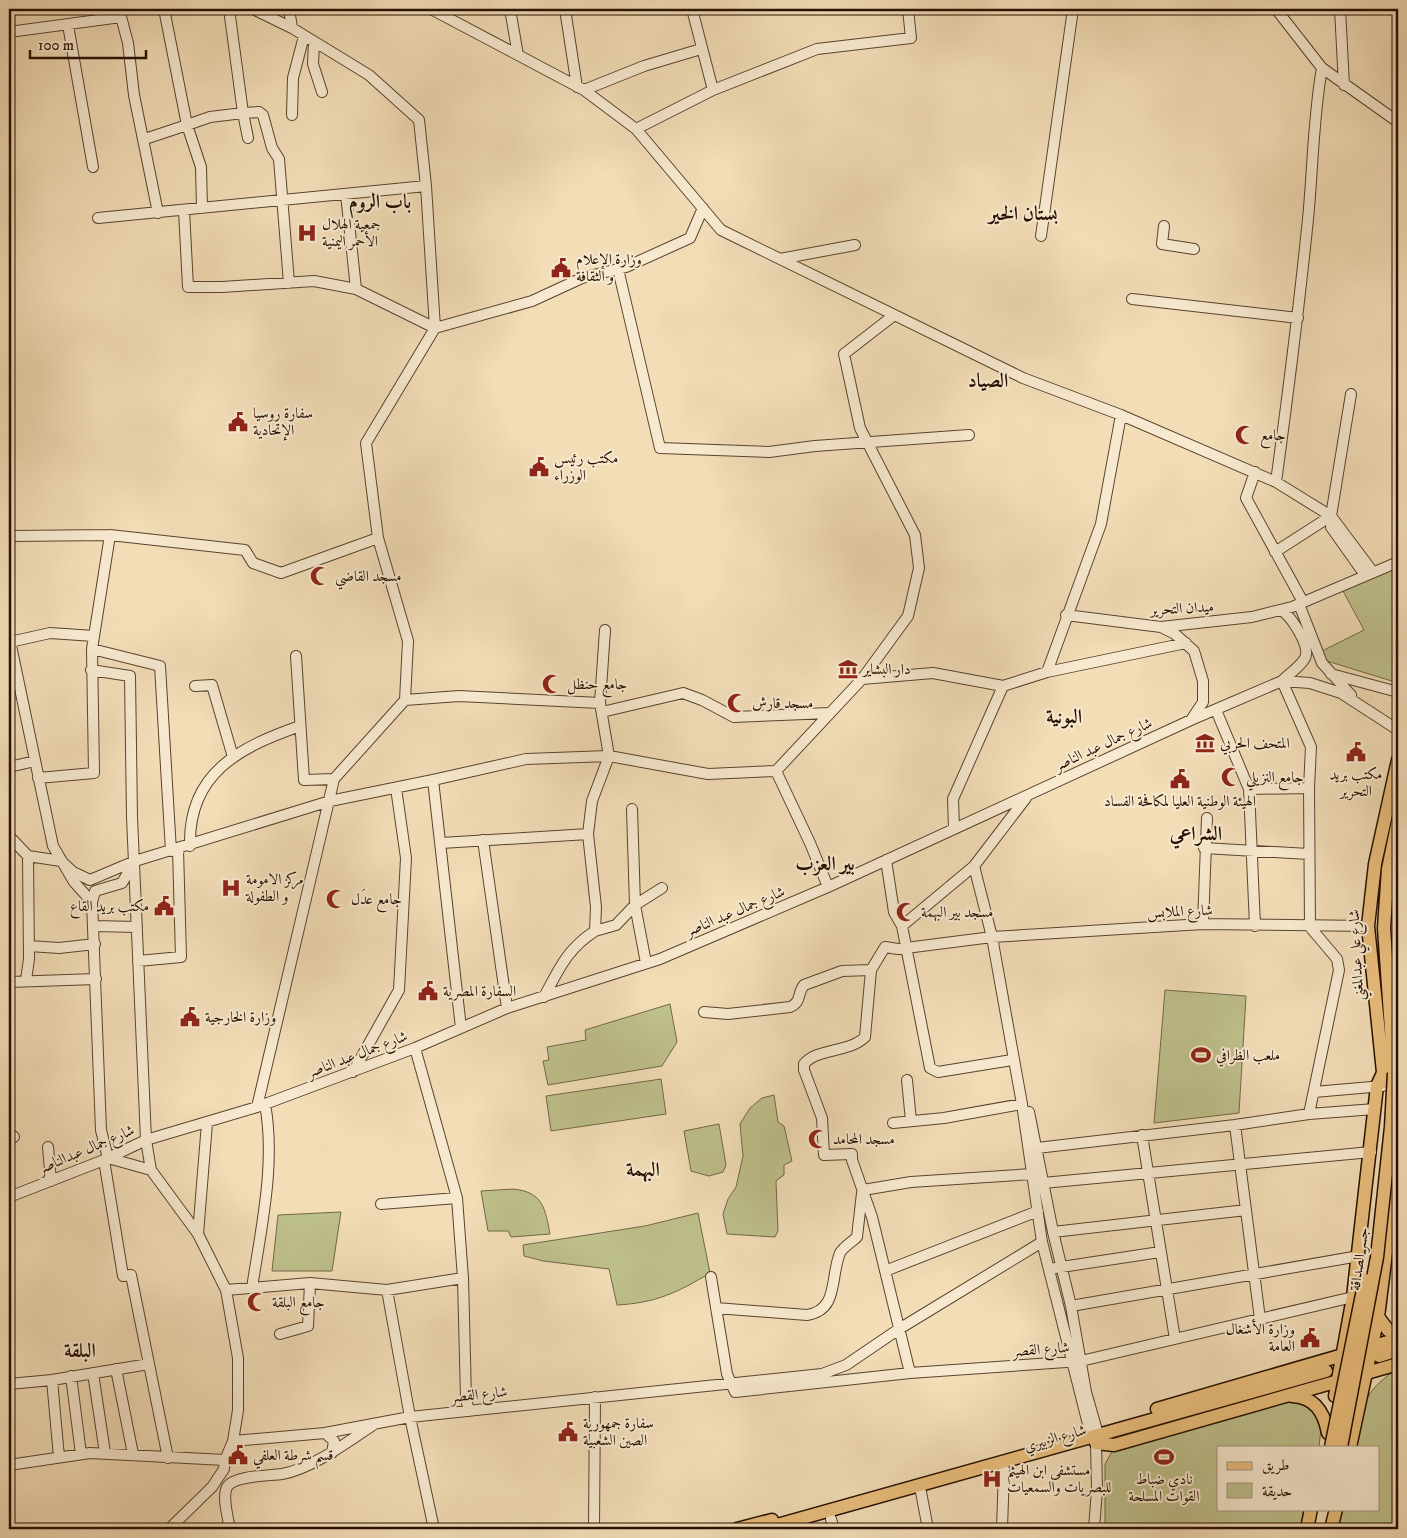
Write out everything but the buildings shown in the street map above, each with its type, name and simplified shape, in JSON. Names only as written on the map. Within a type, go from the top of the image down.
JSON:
[{"type":"main road","name":"شارع علي عبدالمغني","points":[[1387,1081],[1368,926],[1375,864],[1398,760]]},
{"type":"main road","name":"شارع علي عبدالمغني","points":[[1387,1081],[1395,1033],[1392,960],[1384,928],[1388,869],[1398,821]]},
{"type":"main road","points":[[1325,1446],[1328,1433],[1330,1377],[1342,1357],[1359,1256],[1376,1109],[1387,1081]]},
{"type":"main road","name":"جسر الصداقة","points":[[1331,1446],[1369,1257],[1387,1081]]},
{"type":"main road","name":"جسر الصداقة","points":[[1340,1446],[1377,1257],[1391,1127],[1387,1081]]},
{"type":"main road","points":[[1377,1356],[1378,1317],[1397,1184],[1398,1157]]},
{"type":"main road","points":[[1350,1446],[1366,1375],[1377,1356],[1398,1338],[1388,1330],[1378,1317]]},
{"type":"main road","points":[[1398,1350],[1377,1356],[1290,1396],[1114,1445],[1095,1437],[1116,1421],[1342,1357],[1377,1356],[1398,1359]]},
{"type":"main road","points":[[1342,1357],[1366,1375]]},
{"type":"main road","points":[[1330,1377],[1366,1375],[1398,1364]]},
{"type":"main road","name":"شارع الزبيري","points":[[763,1529],[1062,1444],[1330,1377]]},
{"type":"main road","points":[[1290,1396],[1308,1399],[1316,1405],[1326,1420],[1328,1433]]},
{"type":"main road","name":"شارع الزبيري","points":[[792,1529],[833,1524],[921,1492],[1004,1469],[1095,1437]]},
{"type":"main road","name":"شارع الزبيري","points":[[737,1529],[1033,1447],[1062,1444]]},
{"type":"main road","points":[[1307,1529],[1311,1510]]},
{"type":"main road","points":[[1313,1529],[1317,1510]]},
{"type":"main road","points":[[1323,1529],[1327,1510]]},
{"type":"main road","points":[[1331,1529],[1336,1510]]},
{"type":"street","points":[[164,9],[187,125],[201,167],[202,208]]},
{"type":"street","points":[[229,9],[248,138]]},
{"type":"street","points":[[252,1288],[265,1200],[270,1132],[261,1106],[334,779],[405,700],[408,642],[378,538],[366,443],[435,328],[426,186],[419,120],[369,75],[292,28],[253,9]]},
{"type":"street","points":[[289,9],[292,28]]},
{"type":"street","points":[[431,9],[580,88],[636,129],[721,230],[893,316],[1023,378],[1121,415],[1276,482],[1329,518],[1369,574]]},
{"type":"street","points":[[510,9],[518,55]]},
{"type":"street","points":[[565,9],[580,88]]},
{"type":"street","points":[[692,9],[701,50],[713,90]]},
{"type":"street","points":[[636,129],[713,90],[818,49],[912,38],[908,9]]},
{"type":"street","points":[[1041,236],[1073,9]]},
{"type":"street","points":[[1276,9],[1322,68],[1398,122]]},
{"type":"street","points":[[1340,9],[1344,85]]},
{"type":"street","points":[[9,32],[68,25],[120,13],[128,44],[134,95],[145,139],[158,213]]},
{"type":"street","points":[[68,25],[93,167]]},
{"type":"street","points":[[292,115],[293,78],[304,36]]},
{"type":"street","points":[[314,42],[313,64],[322,92]]},
{"type":"street","points":[[580,88],[644,66],[701,50]]},
{"type":"street","points":[[1276,482],[1298,318],[1308,215],[1315,103],[1322,68]]},
{"type":"street","points":[[145,139],[210,117],[259,112],[263,115],[272,148],[279,159],[289,283]]},
{"type":"street","points":[[98,218],[426,186]]},
{"type":"street","points":[[346,194],[356,288]]},
{"type":"street","points":[[184,210],[188,287],[222,287],[314,281],[356,288],[435,328],[532,301],[582,278],[618,269],[690,238],[703,208]]},
{"type":"street","points":[[1164,226],[1162,244],[1194,249]]},
{"type":"street","points":[[780,259],[855,245]]},
{"type":"street","points":[[618,269],[660,448],[769,452],[867,442],[969,435]]},
{"type":"street","points":[[1132,299],[1298,318]]},
{"type":"street","points":[[9,836],[28,856],[61,861],[73,872],[90,880],[135,861],[190,846],[330,801],[526,759],[610,756],[708,774],[776,772],[862,679],[908,616],[919,568],[915,535],[860,428],[844,354],[893,316]]},
{"type":"street","points":[[1275,552],[1329,518],[1351,394]]},
{"type":"street","points":[[1047,672],[1066,615],[1101,524],[1121,415]]},
{"type":"street","points":[[1255,472],[1246,498],[1301,603],[1318,656],[1330,674],[1362,705]]},
{"type":"street","points":[[9,536],[110,535],[245,550],[253,563],[281,573],[378,538]]},
{"type":"street","points":[[38,778],[94,773],[92,649],[110,535]]},
{"type":"street","name":"ميدان التحرير","points":[[1066,615],[1160,627],[1252,617],[1301,603],[1398,562]]},
{"type":"street","points":[[1281,610],[1296,625],[1306,653],[1303,661],[1282,681],[1311,746],[1309,788],[1310,927],[1337,959],[1339,970],[1309,1114]]},
{"type":"street","points":[[1160,627],[1194,650],[1203,681],[1203,702],[1191,720]]},
{"type":"street","points":[[595,931],[596,907],[588,834],[592,801],[610,756],[601,708],[604,630]]},
{"type":"street","points":[[92,902],[74,882],[53,846],[10,639],[50,633],[94,636]]},
{"type":"street","points":[[862,679],[933,673],[1003,686],[1047,672],[1186,643]]},
{"type":"street","points":[[92,649],[160,666],[175,850],[181,957],[138,961]]},
{"type":"street","points":[[296,656],[304,780],[334,779]]},
{"type":"street","points":[[92,670],[130,676],[138,961],[146,1140],[151,1170],[198,1234],[226,1290],[238,1358],[238,1410],[233,1441],[224,1464],[212,1488],[169,1529]]},
{"type":"street","points":[[1330,674],[1398,692]]},
{"type":"street","name":"شارع جمال عبد الناصر","points":[[146,1140],[261,1106],[415,1048],[507,1008],[646,963],[828,887],[1191,720],[1282,681],[1310,683],[1331,688],[1362,705],[1398,730]]},
{"type":"street","points":[[195,686],[212,685],[233,757]]},
{"type":"street","points":[[954,829],[953,799],[1003,686]]},
{"type":"street","points":[[405,700],[459,696],[601,708],[683,693],[702,700],[734,717],[830,713]]},
{"type":"street","points":[[1216,710],[1249,789],[1255,926]]},
{"type":"street","points":[[190,846],[189,826],[204,786],[233,757],[250,745],[300,726]]},
{"type":"street","points":[[9,767],[35,761]]},
{"type":"street","points":[[776,772],[810,843],[828,887]]},
{"type":"street","points":[[433,780],[461,1028]]},
{"type":"street","points":[[352,1072],[399,990],[406,858],[396,788]]},
{"type":"street","points":[[1249,789],[1309,788]]},
{"type":"street","points":[[902,926],[974,866],[1028,796]]},
{"type":"street","points":[[632,809],[635,905],[646,963]]},
{"type":"street","points":[[1203,924],[1204,848],[1207,818]]},
{"type":"street","points":[[441,843],[588,834]]},
{"type":"street","points":[[483,840],[507,1008]]},
{"type":"street","points":[[1204,848],[1309,854]]},
{"type":"street","points":[[26,980],[29,946],[28,856]]},
{"type":"street","points":[[886,860],[894,912],[902,926],[930,1068],[938,1072],[1012,1060]]},
{"type":"street","points":[[135,861],[122,883],[96,892],[92,902],[95,944],[100,1130],[123,1276],[132,1275],[168,1458]]},
{"type":"street","points":[[974,866],[992,937],[1012,1060],[1022,1104],[1042,1242],[1086,1392],[1095,1437],[1097,1490],[1093,1527]]},
{"type":"street","points":[[544,997],[564,960],[578,942],[595,931],[616,925],[635,905],[662,888]]},
{"type":"street","name":"شارع الملابس","points":[[871,970],[885,947],[906,948],[992,937],[1203,924],[1310,927],[1368,926]]},
{"type":"street","points":[[94,926],[137,927]]},
{"type":"street","points":[[29,946],[59,948],[95,944]]},
{"type":"street","points":[[704,1012],[728,1014],[790,1007],[800,998],[801,989],[804,985],[842,971],[871,970],[865,1038],[858,1044],[812,1058],[804,1064],[804,1070],[822,1118],[824,1155],[852,1154],[872,1216],[910,1373]]},
{"type":"street","points":[[999,977],[1037,1148],[1053,1232],[1071,1306],[1076,1362]]},
{"type":"street","points":[[9,982],[96,979]]},
{"type":"street","points":[[415,1048],[457,1198],[463,1278],[466,1399],[469,1411]]},
{"type":"street","points":[[908,1080],[911,1121]]},
{"type":"street","points":[[1314,1092],[1387,1081]]},
{"type":"street","points":[[893,1123],[944,1118],[1022,1104]]},
{"type":"street","points":[[1037,1148],[1235,1125],[1309,1114],[1376,1109]]},
{"type":"street","points":[[198,1234],[207,1123]]},
{"type":"street","points":[[1235,1125],[1260,1319]]},
{"type":"street","points":[[1142,1135],[1175,1339]]},
{"type":"street","name":"شارع جمال عبدالناصر","points":[[9,1197],[106,1159],[146,1140]]},
{"type":"street","points":[[48,1147],[51,1181]]},
{"type":"street","points":[[1043,1184],[1371,1152]]},
{"type":"street","points":[[106,1159],[151,1170]]},
{"type":"street","points":[[863,1190],[910,1182],[1032,1174]]},
{"type":"street","points":[[716,1308],[807,1314],[818,1313],[826,1307],[840,1252],[857,1237],[863,1190]]},
{"type":"street","points":[[381,1204],[457,1198]]},
{"type":"street","points":[[1053,1232],[1246,1210]]},
{"type":"street","points":[[886,1271],[1038,1211]]},
{"type":"street","name":"شارع القصر","points":[[233,1441],[325,1433],[410,1417],[822,1374],[846,1365],[899,1329],[1042,1242]]},
{"type":"street","points":[[1049,1270],[1061,1266],[1160,1252]]},
{"type":"street","points":[[1071,1306],[1359,1256]]},
{"type":"street","points":[[711,1277],[730,1383]]},
{"type":"street","points":[[226,1290],[310,1283],[387,1290],[463,1278]]},
{"type":"street","points":[[280,1334],[308,1326],[310,1283]]},
{"type":"street","points":[[387,1290],[410,1417],[434,1529]]},
{"type":"street","name":"شارع القصر","points":[[730,1383],[735,1392],[910,1373],[1076,1362],[1353,1297]]},
{"type":"street","points":[[9,1384],[52,1380],[149,1364]]},
{"type":"street","points":[[846,1365],[847,1381]]},
{"type":"street","points":[[116,1369],[133,1454]]},
{"type":"street","points":[[93,1373],[105,1453]]},
{"type":"street","points":[[71,1376],[81,1454]]},
{"type":"street","points":[[52,1380],[59,1458]]},
{"type":"street","points":[[594,1529],[595,1397]]},
{"type":"street","points":[[230,1529],[226,1488],[232,1482],[243,1478],[284,1474],[332,1453],[378,1422]]},
{"type":"street","points":[[325,1433],[334,1441],[332,1453]]},
{"type":"street","points":[[9,1465],[81,1454],[105,1453],[133,1454],[224,1464]]},
{"type":"street","points":[[224,1464],[228,1475],[243,1478]]},
{"type":"street","points":[[1002,1529],[1004,1469]]},
{"type":"street","points":[[921,1492],[928,1529]]},
{"type":"green space","points":[[1398,564],[1398,683],[1327,661],[1320,652],[1364,630],[1343,591]]},
{"type":"green space","name":"ملعب الظرافي","points":[[1165,990],[1246,996],[1239,1113],[1154,1123]]},
{"type":"green space","points":[[670,1004],[677,1042],[662,1066],[548,1085],[543,1061],[549,1060],[547,1047],[586,1040],[585,1030]]},
{"type":"green space","points":[[661,1079],[666,1114],[551,1131],[546,1096]]},
{"type":"green space","points":[[774,1095],[778,1122],[784,1126],[792,1161],[784,1165],[784,1175],[776,1181],[778,1231],[775,1237],[727,1234],[723,1214],[728,1199],[736,1187],[743,1156],[740,1124],[750,1108],[762,1098]]},
{"type":"green space","points":[[719,1124],[726,1165],[723,1172],[709,1176],[691,1171],[684,1131]]},
{"type":"green space","points":[[513,1189],[531,1194],[537,1198],[544,1209],[550,1234],[511,1237],[508,1231],[488,1231],[481,1191]]},
{"type":"green space","points":[[341,1212],[332,1271],[272,1271],[278,1215]]},
{"type":"green space","points":[[698,1213],[710,1273],[665,1296],[643,1302],[617,1305],[609,1269],[543,1261],[524,1256],[523,1245],[645,1226]]},
{"type":"green space","points":[[1398,1368],[1398,1529],[1334,1529],[1338,1510],[1380,1510],[1380,1446],[1353,1446],[1365,1402],[1370,1393]]},
{"type":"green space","name":"نادي ضباط القوات المسلحة","points":[[1299,1399],[1322,1419],[1319,1446],[1217,1446],[1217,1510],[1304,1510],[1300,1529],[1105,1529],[1105,1464],[1113,1450]]},
{"type":"place","name":"جمعية الهلال الأحمر اليمنية","points":[[307,233]]},
{"type":"place","name":"وزارة الإعلام و الثقافة","points":[[561,268]]},
{"type":"place","name":"سفارة روسيا الإتحادية","points":[[238,422]]},
{"type":"place","name":"جامع","points":[[1245,435]]},
{"type":"place","name":"مكتب رئيس الوزراء","points":[[539,467]]},
{"type":"place","name":"مسجد القاضي","points":[[320,576]]},
{"type":"place","name":"دار البشاير","points":[[848,669]]},
{"type":"place","name":"جامع حنظل","points":[[552,684]]},
{"type":"place","name":"مسجد قارش","points":[[737,703]]},
{"type":"place","name":"المتحف الحربي","points":[[1205,743]]},
{"type":"place","name":"مكتب بريد التحرير","points":[[1356,752]]},
{"type":"place","name":"جامع النزيلي","points":[[1231,777]]},
{"type":"place","name":"الهيئة الوطنية العليا لمكافحة الفساد","points":[[1180,779]]},
{"type":"place","name":"مركز الامومة و الطفولة","points":[[231,888]]},
{"type":"place","name":"جامع عدَل","points":[[336,899]]},
{"type":"place","name":"مكتب بريد القاع","points":[[164,906]]},
{"type":"place","name":"مسجد بير البهمة","points":[[906,912]]},
{"type":"place","name":"السفارة المصرية","points":[[428,991]]},
{"type":"place","name":"وزارة الخارجية","points":[[190,1017]]},
{"type":"place","name":"ملعب الظرافي","points":[[1201,1055]]},
{"type":"place","name":"مسجد المحامد","points":[[818,1139]]},
{"type":"place","name":"جامع البلقة","points":[[257,1302]]},
{"type":"place","name":"وزارة الأشغال العامة","points":[[1310,1338]]},
{"type":"place","name":"سفارة جمهورية الصين الشعبية","points":[[568,1432]]},
{"type":"place","name":"قسم شرطة العلفي","points":[[238,1455]]},
{"type":"place","name":"نادي ضباط القوات المسلحة","points":[[1164,1457]]},
{"type":"place","name":"مستشفى ابن الهيثم للبصريات والسمعيات","points":[[992,1479]]},
{"type":"district","name":"باب الروم","points":[[380,201]]},
{"type":"district","name":"بستان الخير","points":[[1023,213]]},
{"type":"district","name":"الصياد","points":[[988,380]]},
{"type":"district","name":"البونية","points":[[1064,716]]},
{"type":"district","name":"الشراعي","points":[[1196,833]]},
{"type":"district","name":"بير العزب","points":[[825,863]]},
{"type":"district","name":"البهمة","points":[[643,1169]]},
{"type":"district","name":"البلقة","points":[[80,1350]]}]
